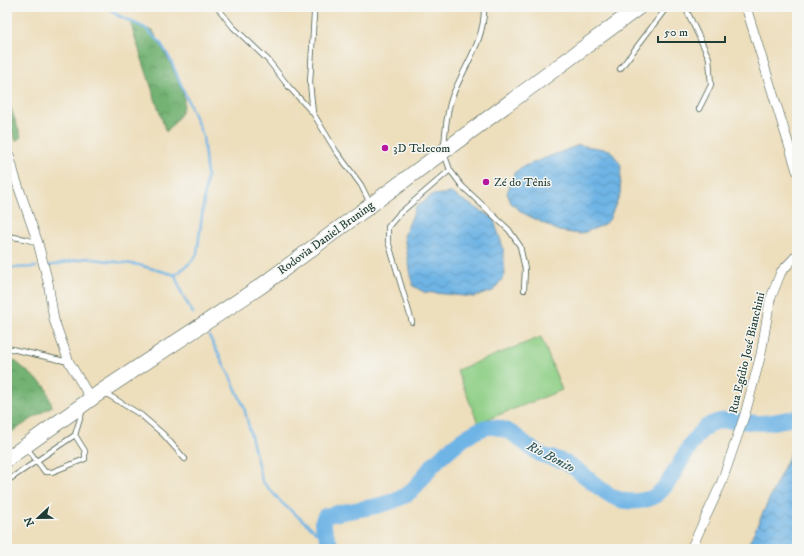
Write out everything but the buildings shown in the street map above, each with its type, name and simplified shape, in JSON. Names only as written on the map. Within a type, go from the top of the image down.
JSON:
[{"type":"main road","name":"Rodovia Daniel Bruning","points":[[7,459],[92,398],[261,286],[444,152],[633,9]]},
{"type":"street","points":[[746,7],[797,171]]},
{"type":"street","points":[[7,146],[15,177],[38,243],[48,282],[54,320],[69,362],[92,398]]},
{"type":"street","name":"Rua Egídio José Bianchini","points":[[691,549],[721,484],[745,414],[761,354],[770,300],[781,272],[797,256]]},
{"type":"lane","points":[[216,7],[233,27],[268,60],[289,87],[313,113],[336,151],[361,185],[371,205]]},
{"type":"lane","points":[[312,7],[314,14],[310,83],[313,113]]},
{"type":"lane","points":[[484,7],[481,36],[452,97],[445,118],[444,152],[450,170],[462,186],[509,230],[520,246],[525,269],[524,290]]},
{"type":"lane","points":[[620,69],[668,7]]},
{"type":"lane","points":[[685,7],[709,58],[710,85],[699,109]]},
{"type":"lane","points":[[412,322],[388,241],[388,227],[399,214],[450,170]]},
{"type":"lane","points":[[7,236],[26,239],[38,243]]},
{"type":"lane","points":[[7,348],[69,362]]},
{"type":"lane","points":[[7,481],[75,435],[92,398],[140,415],[163,434],[185,459]]},
{"type":"lane","points":[[26,446],[44,472],[52,472],[85,459],[86,452],[75,435]]},
{"type":"green space","points":[[130,22],[153,31],[171,66],[183,94],[184,105],[182,110],[178,118],[166,132]]},
{"type":"green space","points":[[7,97],[21,137],[16,141],[7,118]]},
{"type":"green space","points":[[541,337],[562,390],[478,423],[457,370]]},
{"type":"green space","points":[[7,357],[15,361],[46,387],[52,406],[7,435]]},
{"type":"water","points":[[579,145],[610,150],[621,165],[620,194],[609,220],[601,226],[580,234],[559,231],[523,213],[511,203],[507,193],[514,173],[522,167]]},
{"type":"water","points":[[451,193],[493,218],[503,247],[505,275],[493,291],[474,297],[424,292],[413,286],[404,236],[416,207],[432,195]]},
{"type":"water","points":[[797,439],[797,549],[745,549],[748,545]]},
{"type":"waterway","points":[[108,7],[117,15],[145,28],[160,42],[171,61],[203,136],[207,176],[197,254],[190,263],[175,275]]},
{"type":"waterway","points":[[49,266],[86,258],[139,265],[175,275]]},
{"type":"waterway","points":[[7,268],[36,267]]},
{"type":"waterway","points":[[175,275],[182,294],[193,313]]},
{"type":"waterway","points":[[209,336],[244,407],[262,481],[283,504],[319,534],[327,534]]},
{"type":"waterway","name":"Rio Bonito","points":[[332,549],[322,523],[325,516],[376,506],[396,500],[406,495],[414,489],[432,466],[443,455],[474,432],[489,427],[504,429],[516,436],[538,453],[564,462],[575,468],[612,497],[634,501],[648,499],[656,495],[671,478],[698,434],[712,423],[726,420],[766,423],[797,418]]},
{"type":"place","name":"3D Telecom","points":[[385,148]]},
{"type":"place","name":"Zé do Tênis","points":[[486,182]]}]
